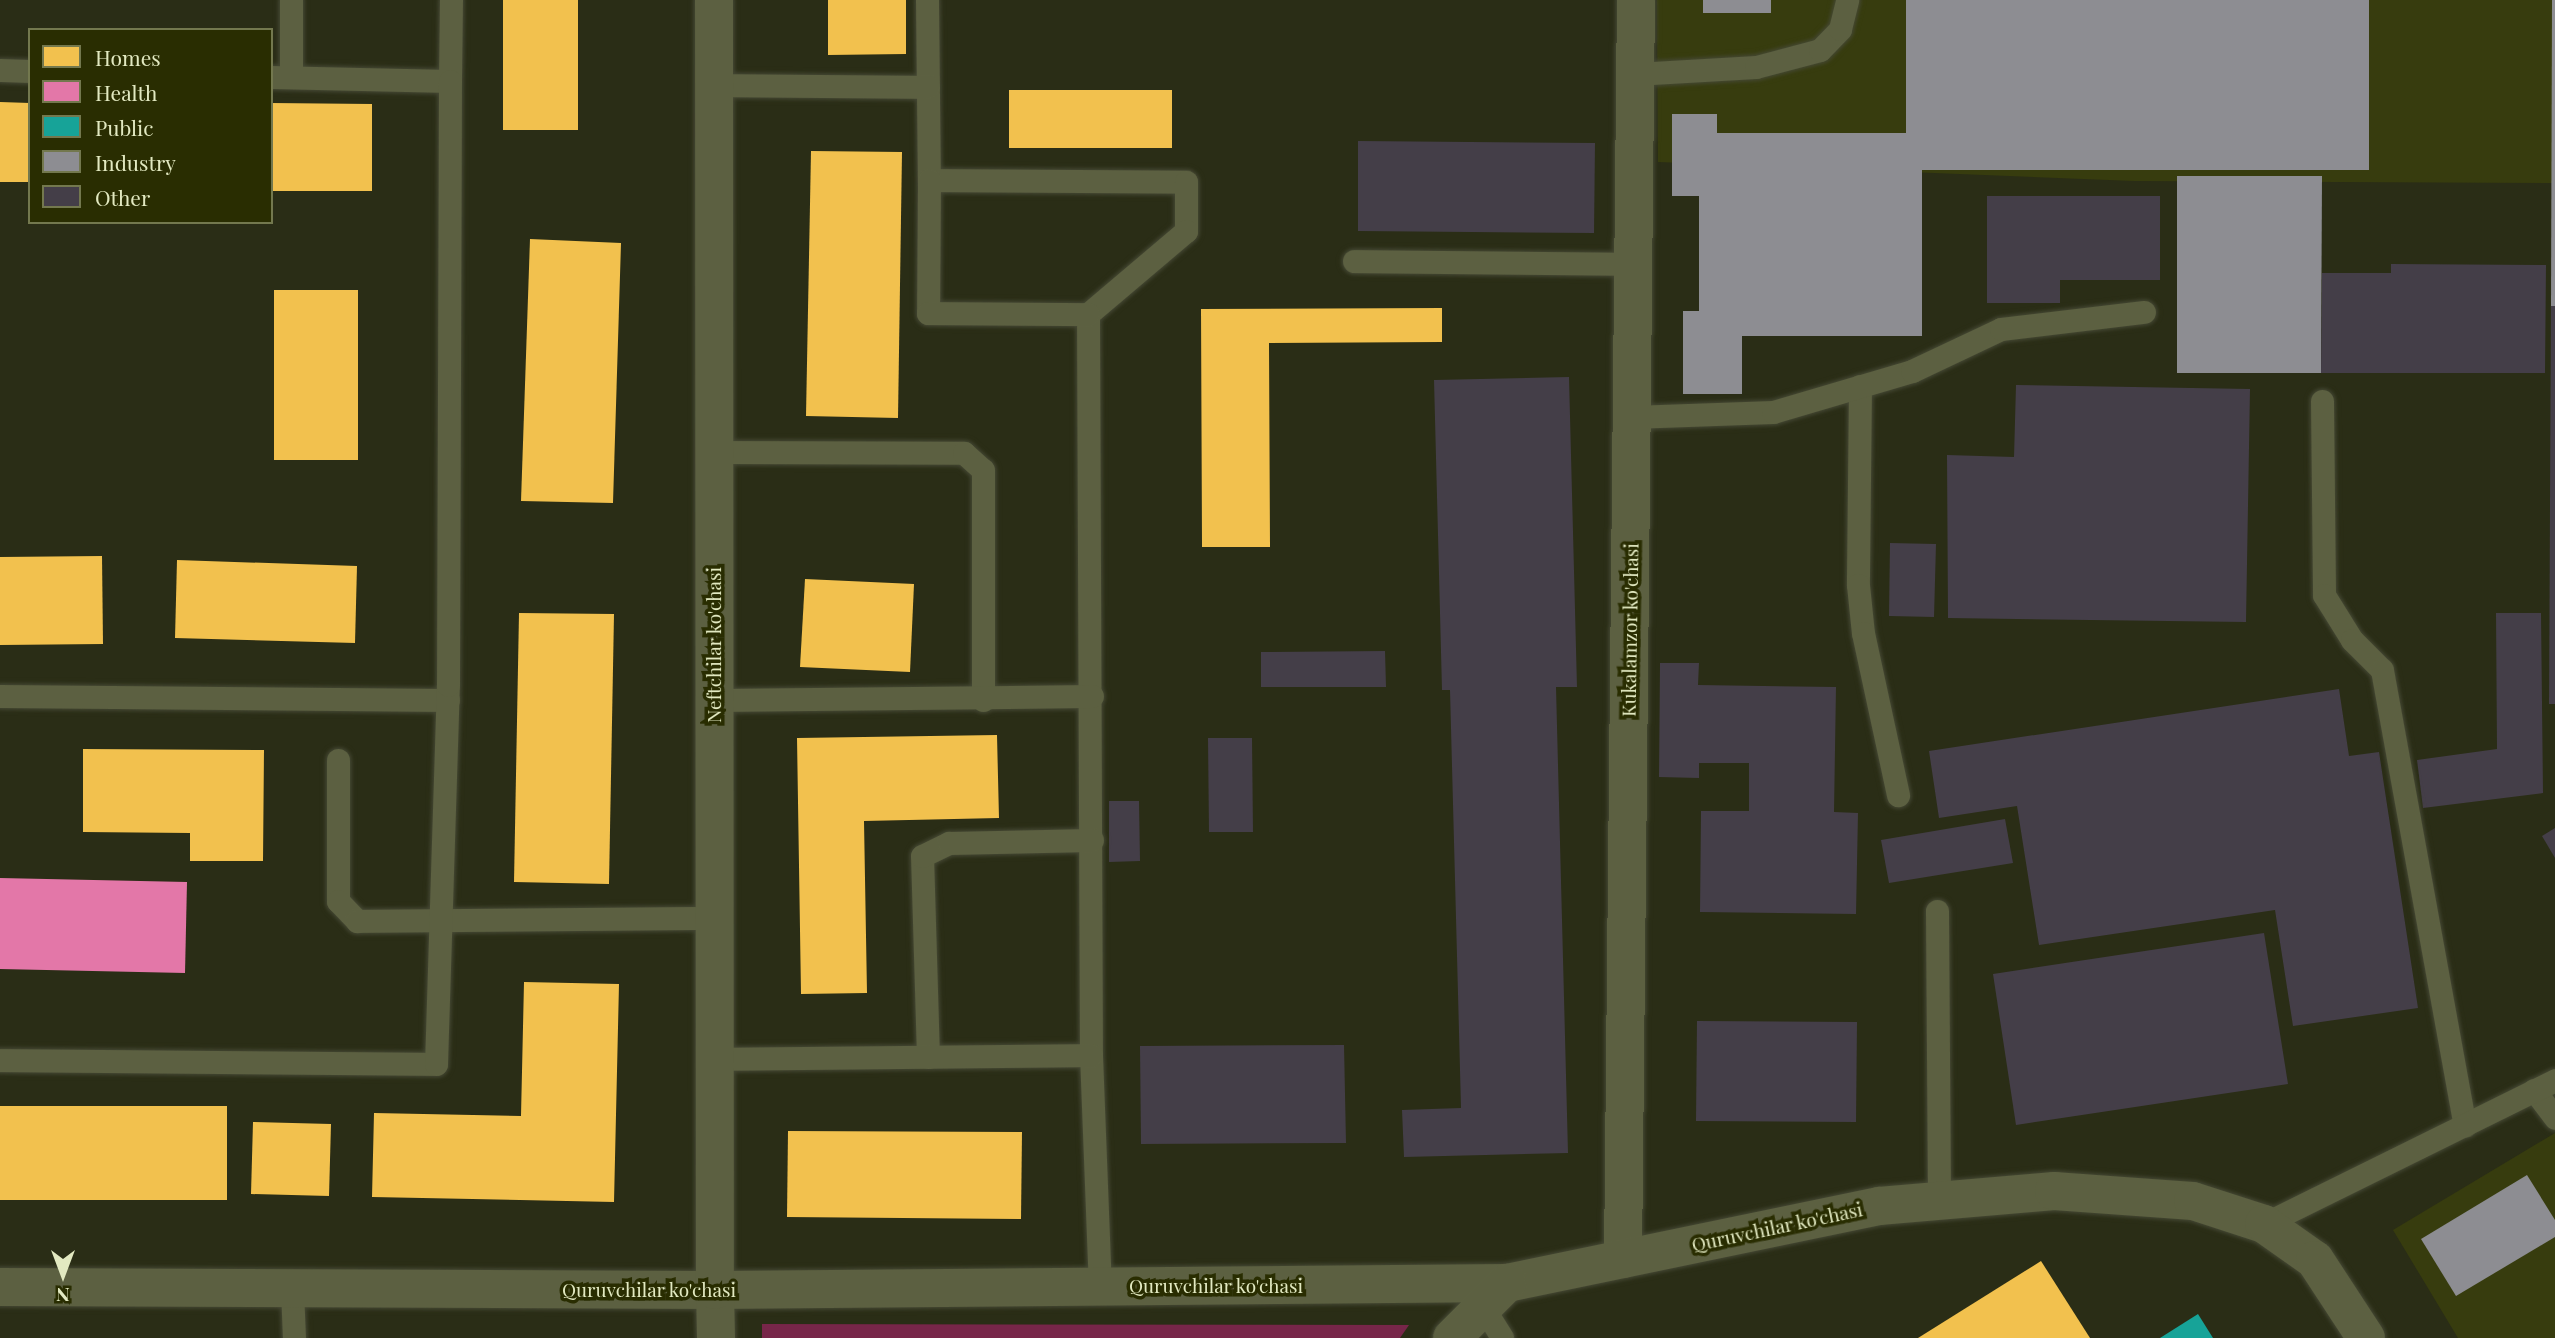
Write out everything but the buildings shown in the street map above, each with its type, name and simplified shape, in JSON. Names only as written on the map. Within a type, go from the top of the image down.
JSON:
[{"type":"street","name":"Neftchilar ko'chasi","points":[[714,0],[716,1338]]},
{"type":"street","name":"Kukalamzor ko'chasi","points":[[1623,1259],[1636,0]]},
{"type":"street","name":"Quruvchilar ko'chasi","points":[[0,1287],[715,1290],[1100,1287],[1497,1310],[1623,1259],[1879,1206],[2054,1191],[2193,1200],[2264,1224],[2315,1260],[2366,1338]]},
{"type":"street","points":[[1452,1338],[1497,1310]]},
{"type":"lane","points":[[291,0],[281,77],[450,81]]},
{"type":"lane","points":[[0,1060],[436,1064],[443,923],[448,700],[451,0]]},
{"type":"lane","points":[[927,0],[928,313],[1088,314],[1186,231],[1186,182],[929,180]]},
{"type":"lane","points":[[1635,74],[1756,67],[1820,50],[1840,29],[1847,0]]},
{"type":"lane","points":[[0,70],[28,71]]},
{"type":"lane","points":[[714,85],[928,87]]},
{"type":"lane","points":[[1354,261],[1634,264]]},
{"type":"lane","points":[[1632,417],[1773,412],[1912,370],[2001,329],[2144,312]]},
{"type":"lane","points":[[1088,314],[1093,696],[1091,1055],[1100,1287]]},
{"type":"lane","points":[[1860,386],[1858,585],[1863,633],[1898,795]]},
{"type":"lane","points":[[2322,401],[2324,595],[2352,640],[2382,670],[2465,1125]]},
{"type":"lane","points":[[714,452],[964,453],[983,470],[983,700]]},
{"type":"lane","points":[[0,695],[448,700]]},
{"type":"lane","points":[[715,700],[983,700],[1093,696]]},
{"type":"lane","points":[[338,760],[338,901],[358,921],[443,923],[715,918]]},
{"type":"lane","points":[[928,1057],[922,856],[949,843],[1092,840]]},
{"type":"lane","points":[[1937,911],[1939,1200]]},
{"type":"lane","points":[[715,1059],[1091,1055]]},
{"type":"lane","points":[[2264,1224],[2555,1080]]},
{"type":"lane","points":[[2534,1090],[2555,1118]]},
{"type":"lane","points":[[292,1289],[294,1338]]},
{"type":"shaded area","points":[[1657,0],[2555,0],[2555,183],[2134,181],[1658,162]]},
{"type":"shaded area","points":[[2555,1133],[2555,1338],[2458,1338],[2393,1230]]},
{"type":"shaded area","points":[[762,1324],[1409,1325],[1400,1338],[762,1338]]}]
